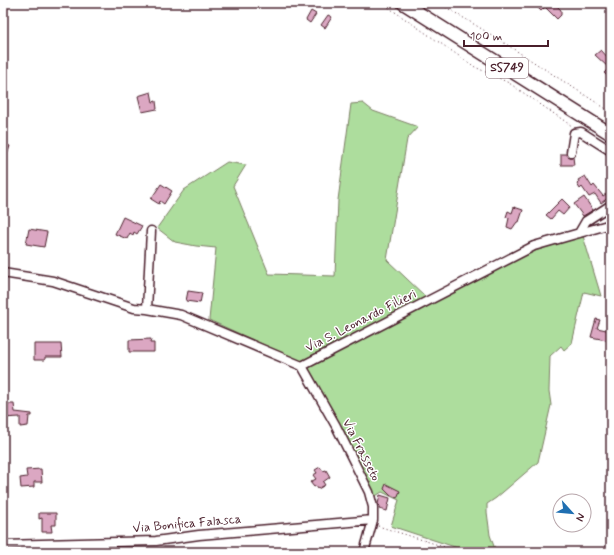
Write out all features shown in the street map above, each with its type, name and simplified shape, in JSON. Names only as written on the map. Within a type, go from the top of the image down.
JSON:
[{"type":"highway","name":"SS749","points":[[403,3],[611,134]]},
{"type":"street","points":[[571,152],[574,133],[581,132],[611,151]]},
{"type":"street","points":[[579,233],[586,221],[611,205]]},
{"type":"street","name":"Via S. Leonardo Filieri","points":[[3,273],[53,282],[134,308],[181,315],[302,366],[534,246],[611,224]]},
{"type":"street","points":[[148,309],[151,231]]},
{"type":"street","name":"Via Frasseto","points":[[302,366],[336,426],[369,492],[373,507],[372,522],[364,552]]},
{"type":"street","name":"Via Bonifica Falasca","points":[[3,545],[156,541],[199,535],[372,522]]},
{"type":"path","points":[[382,3],[475,67],[509,83],[581,132]]},
{"type":"path","points":[[439,3],[502,41],[611,112]]},
{"type":"path","points":[[372,522],[461,552]]},
{"type":"green space","points":[[363,103],[373,111],[418,127],[407,139],[387,260],[426,297],[302,362],[209,320],[216,248],[175,242],[157,228],[184,190],[227,162],[246,165],[233,186],[269,274],[335,276],[338,200],[351,104]]},
{"type":"green space","points":[[583,236],[601,296],[584,292],[572,343],[564,350],[561,346],[550,356],[549,391],[551,405],[538,462],[487,504],[490,535],[496,552],[470,552],[391,526],[399,500],[382,492],[374,497],[307,369],[310,363],[531,252]]},
{"type":"building","points":[[533,3],[554,3],[561,10],[561,15],[557,19],[545,7],[541,11]]},
{"type":"building","points":[[311,11],[316,14],[310,23],[306,20]]},
{"type":"building","points":[[328,15],[332,17],[325,28],[321,25]]},
{"type":"building","points":[[601,50],[611,61],[611,79],[604,73],[609,68],[595,55]]},
{"type":"building","points":[[151,92],[153,102],[156,101],[157,109],[142,112],[138,96]]},
{"type":"building","points":[[3,144],[10,146],[4,164],[3,164]]},
{"type":"building","points":[[561,154],[566,154],[573,157],[574,165],[561,165]]},
{"type":"building","points":[[585,176],[592,187],[594,185],[603,196],[606,194],[608,198],[601,203],[595,194],[589,197],[582,187],[580,189],[577,184],[579,182],[578,180]]},
{"type":"building","points":[[161,184],[172,191],[164,204],[160,201],[159,204],[151,199]]},
{"type":"building","points":[[584,197],[593,210],[583,216],[574,204]]},
{"type":"building","points":[[562,199],[570,207],[563,215],[558,211],[551,219],[546,215]]},
{"type":"building","points":[[514,207],[523,210],[519,222],[517,222],[512,229],[507,227],[509,218],[506,217],[508,211],[512,213]]},
{"type":"building","points":[[123,217],[142,226],[137,234],[134,232],[133,235],[130,233],[127,239],[115,234]]},
{"type":"building","points":[[29,229],[47,232],[44,247],[26,244]]},
{"type":"building","points":[[188,291],[202,293],[200,303],[186,301]]},
{"type":"building","points":[[596,319],[600,320],[597,328],[611,331],[611,341],[591,337]]},
{"type":"building","points":[[151,339],[150,343],[154,343],[154,352],[129,352],[129,340]]},
{"type":"building","points":[[34,344],[61,344],[62,357],[45,357],[45,360],[34,360]]},
{"type":"building","points":[[3,404],[14,404],[15,412],[32,414],[32,416],[29,416],[28,426],[20,427],[20,417],[3,418]]},
{"type":"building","points":[[320,467],[323,471],[326,470],[330,477],[323,482],[325,485],[318,489],[310,482],[316,479],[313,475],[317,473],[315,470]]},
{"type":"building","points":[[41,469],[42,482],[34,482],[34,487],[21,488],[20,478],[27,477],[26,470]]},
{"type":"building","points":[[386,484],[400,491],[397,498],[391,496],[384,489]]},
{"type":"building","points":[[380,495],[390,498],[387,511],[379,509],[380,506],[378,504]]},
{"type":"building","points":[[39,513],[56,513],[56,525],[51,525],[52,532],[42,532],[42,518],[39,519]]}]
